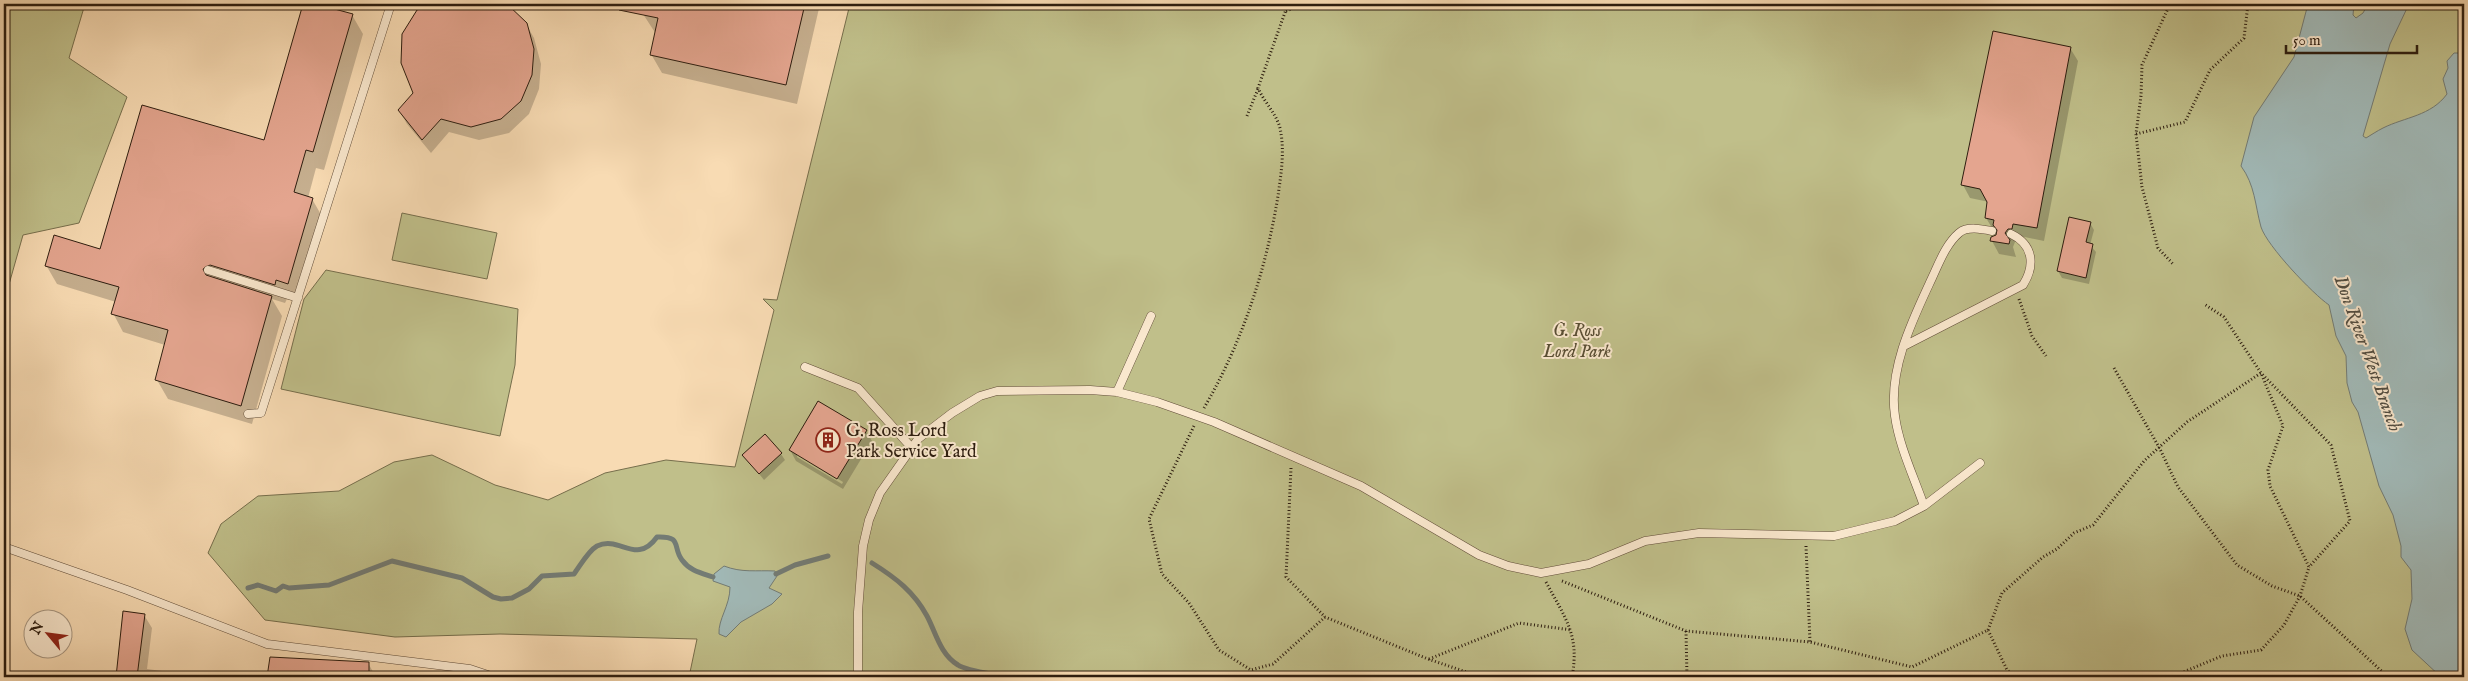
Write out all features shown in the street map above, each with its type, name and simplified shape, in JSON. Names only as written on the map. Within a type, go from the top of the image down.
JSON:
[{"type":"lane","points":[[248,414],[261,413],[391,4]]},
{"type":"lane","points":[[1924,506],[1906,458],[1894,416],[1894,390],[1904,346],[1914,317],[1949,244],[1960,231],[1977,228],[1992,231]]},
{"type":"lane","points":[[1904,346],[2023,285],[2030,273],[2031,259],[2027,246],[2011,234]]},
{"type":"lane","points":[[208,270],[298,298]]},
{"type":"lane","points":[[1117,392],[1151,316]]},
{"type":"lane","points":[[806,367],[858,388],[911,447]]},
{"type":"lane","points":[[858,677],[858,612],[863,546],[869,520],[880,493],[911,447],[952,412],[989,393],[1013,390],[1117,392],[1157,402],[1199,416],[1361,486],[1479,555],[1508,566],[1541,572],[1589,564],[1644,541],[1699,532],[1834,536],[1895,520],[1924,506],[1980,463]]},
{"type":"lane","points":[[4,547],[127,590],[267,644],[470,669],[494,677]]},
{"type":"path","points":[[1247,116],[1288,4]]},
{"type":"path","points":[[1286,12],[1305,4]]},
{"type":"path","points":[[2170,4],[2142,65],[2141,96],[2136,134],[2142,187],[2158,248],[2174,265]]},
{"type":"path","points":[[2136,134],[2185,122],[2210,70],[2244,38],[2248,4]]},
{"type":"path","points":[[1258,88],[1263,100],[1274,114],[1282,141],[1282,166],[1271,242],[1253,299],[1236,340],[1149,519],[1162,574],[1189,603],[1219,650],[1251,670],[1273,664],[1325,617]]},
{"type":"path","points":[[2016,289],[2032,336],[2046,356]]},
{"type":"path","points":[[2171,677],[2222,656],[2261,650],[2284,625],[2300,596],[2309,566],[2350,521],[2331,446],[2261,373],[2224,317],[2204,304]]},
{"type":"path","points":[[2114,368],[2160,449],[2178,488],[2237,565],[2272,586],[2300,596],[2388,677]]},
{"type":"path","points":[[1541,572],[1686,631],[1810,642],[1912,667],[1988,630],[2002,593],[2042,557],[2057,548],[2074,533],[2093,525],[2144,461],[2160,449],[2187,422],[2261,373]]},
{"type":"path","points":[[2261,373],[2283,426],[2268,470],[2270,486],[2309,566]]},
{"type":"path","points":[[1292,455],[1286,577],[1325,617],[1428,659],[1481,677]]},
{"type":"path","points":[[1806,536],[1810,642]]},
{"type":"path","points":[[1541,572],[1572,630],[1575,662],[1572,677]]},
{"type":"path","points":[[1428,659],[1519,623],[1572,630]]},
{"type":"path","points":[[1988,630],[2007,670],[2016,677]]},
{"type":"path","points":[[1686,631],[1687,677]]},
{"type":"green space","points":[[4,4],[85,4],[69,58],[127,97],[79,223],[23,235],[4,302]]},
{"type":"green space","name":"G. Ross Lord Park","points":[[850,4],[2464,4],[2464,677],[689,677],[697,639],[500,634],[395,637],[265,620],[208,553],[221,524],[258,496],[339,491],[394,462],[432,455],[495,485],[548,500],[605,473],[666,460],[735,467],[774,310],[763,299],[777,300]]},
{"type":"green space","points":[[402,213],[497,233],[487,279],[392,260]]},
{"type":"green space","points":[[326,270],[518,309],[515,365],[500,436],[281,389],[304,299]]},
{"type":"water","name":"Don River West Branch","points":[[2308,4],[2354,4],[2353,15],[2356,18],[2363,13],[2368,4],[2409,4],[2390,44],[2363,136],[2366,138],[2391,124],[2426,112],[2441,101],[2447,94],[2443,79],[2448,68],[2447,61],[2454,53],[2463,53],[2464,55],[2464,677],[2441,677],[2412,650],[2405,629],[2412,599],[2411,570],[2401,557],[2401,546],[2393,515],[2379,486],[2358,412],[2352,402],[2347,383],[2346,356],[2336,336],[2329,305],[2312,291],[2291,269],[2265,235],[2261,227],[2252,188],[2241,166],[2254,117],[2294,57]]},
{"type":"water","points":[[724,566],[743,570],[775,571],[777,576],[769,588],[782,594],[772,604],[741,622],[726,637],[719,634],[719,628],[730,587],[713,581],[714,574]]},
{"type":"building","points":[[303,4],[316,4],[353,14],[313,152],[306,150],[294,192],[313,198],[288,284],[276,280],[275,285],[210,265],[203,269],[206,275],[272,296],[241,406],[155,380],[168,330],[111,314],[119,287],[45,266],[54,235],[100,249],[142,105],[264,140]]},
{"type":"building","points":[[426,4],[507,4],[527,23],[534,49],[532,75],[521,101],[501,119],[471,127],[441,119],[422,140],[398,110],[413,93],[401,63],[402,34],[417,10]]},
{"type":"building","points":[[620,4],[805,4],[786,85],[650,55],[658,18],[619,10]]},
{"type":"building","points":[[1993,31],[2071,47],[2037,228],[2013,224],[2012,229],[2008,229],[2005,233],[2010,240],[2009,244],[1990,241],[1991,237],[1996,235],[1997,230],[1993,225],[1994,220],[1985,218],[1987,202],[1980,189],[1961,185]]},
{"type":"building","points":[[2069,217],[2091,222],[2086,242],[2093,244],[2086,278],[2057,271]]},
{"type":"building","name":"G. Ross Lord Park Service Yard","points":[[818,401],[867,430],[837,479],[789,450]]},
{"type":"building","points":[[765,434],[782,453],[759,474],[742,455]]},
{"type":"building","points":[[123,611],[145,614],[137,677],[116,677]]},
{"type":"building","points":[[270,657],[369,662],[369,677],[267,677]]},
{"type":"waterway","points":[[248,588],[258,585],[276,591],[283,586],[289,588],[329,585],[392,561],[462,578],[493,597],[501,599],[512,598],[529,589],[542,576],[574,574],[587,555],[597,546],[613,544],[635,550],[642,549],[657,537],[674,540],[679,555],[685,564],[696,571],[713,577]]},
{"type":"waterway","points":[[776,574],[795,565],[828,556]]},
{"type":"waterway","points":[[872,563],[897,580],[922,607],[939,643],[952,660],[968,669],[1006,677]]},
{"type":"place","name":"G. Ross Lord Park Service Yard","points":[[828,440]]}]
